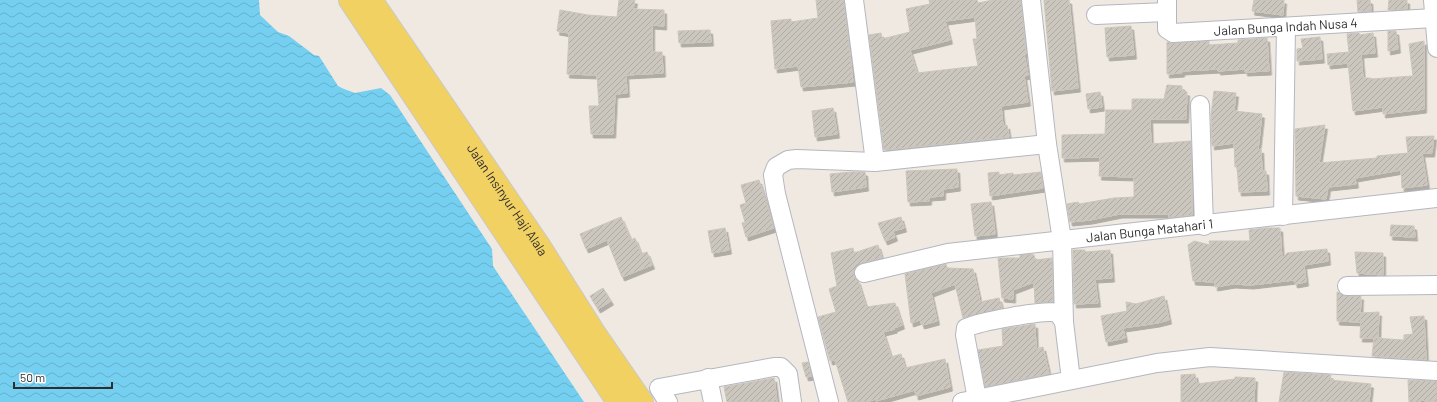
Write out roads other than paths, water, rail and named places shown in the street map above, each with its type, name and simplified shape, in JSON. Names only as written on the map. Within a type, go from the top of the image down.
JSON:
[{"type":"main road","name":"Jalan Insinyur Haji Alala","points":[[350,0],[512,226],[538,244],[593,332],[632,399]]},
{"type":"main road","name":"Jalan Insinyur Haji Alala","points":[[371,0],[512,226],[518,254],[632,399]]},
{"type":"street","points":[[854,0],[875,162]]},
{"type":"street","points":[[1031,0],[1047,144],[1062,240],[1064,322],[1071,380]]},
{"type":"street","points":[[1096,15],[1167,6]]},
{"type":"street","name":"Jalan Bunga Indah Nusa 4","points":[[1167,6],[1167,29],[1173,33],[1286,27],[1434,9]]},
{"type":"street","points":[[1434,9],[1437,48]]},
{"type":"street","points":[[1283,216],[1286,27]]},
{"type":"street","points":[[1200,105],[1204,226]]},
{"type":"street","points":[[829,402],[816,345],[788,246],[776,194],[773,172],[776,167],[781,163],[797,159],[875,162],[1047,144]]},
{"type":"street","name":"Jalan Bunga Matahari 1","points":[[864,273],[948,253],[1204,226],[1437,198]]},
{"type":"street","points":[[1347,286],[1437,285]]},
{"type":"street","points":[[1064,322],[1058,313],[1049,311],[966,328],[965,335],[969,401],[1157,363],[1210,357],[1437,371]]},
{"type":"street","points":[[632,399],[663,395],[708,378],[781,367],[788,374],[792,402]]},
{"type":"street","points":[[708,378],[713,402]]},
{"type":"water","points":[[0,0],[259,0],[260,15],[278,32],[289,36],[314,55],[319,56],[338,86],[355,93],[381,88],[390,95],[492,249],[493,266],[584,402],[0,402]]}]
